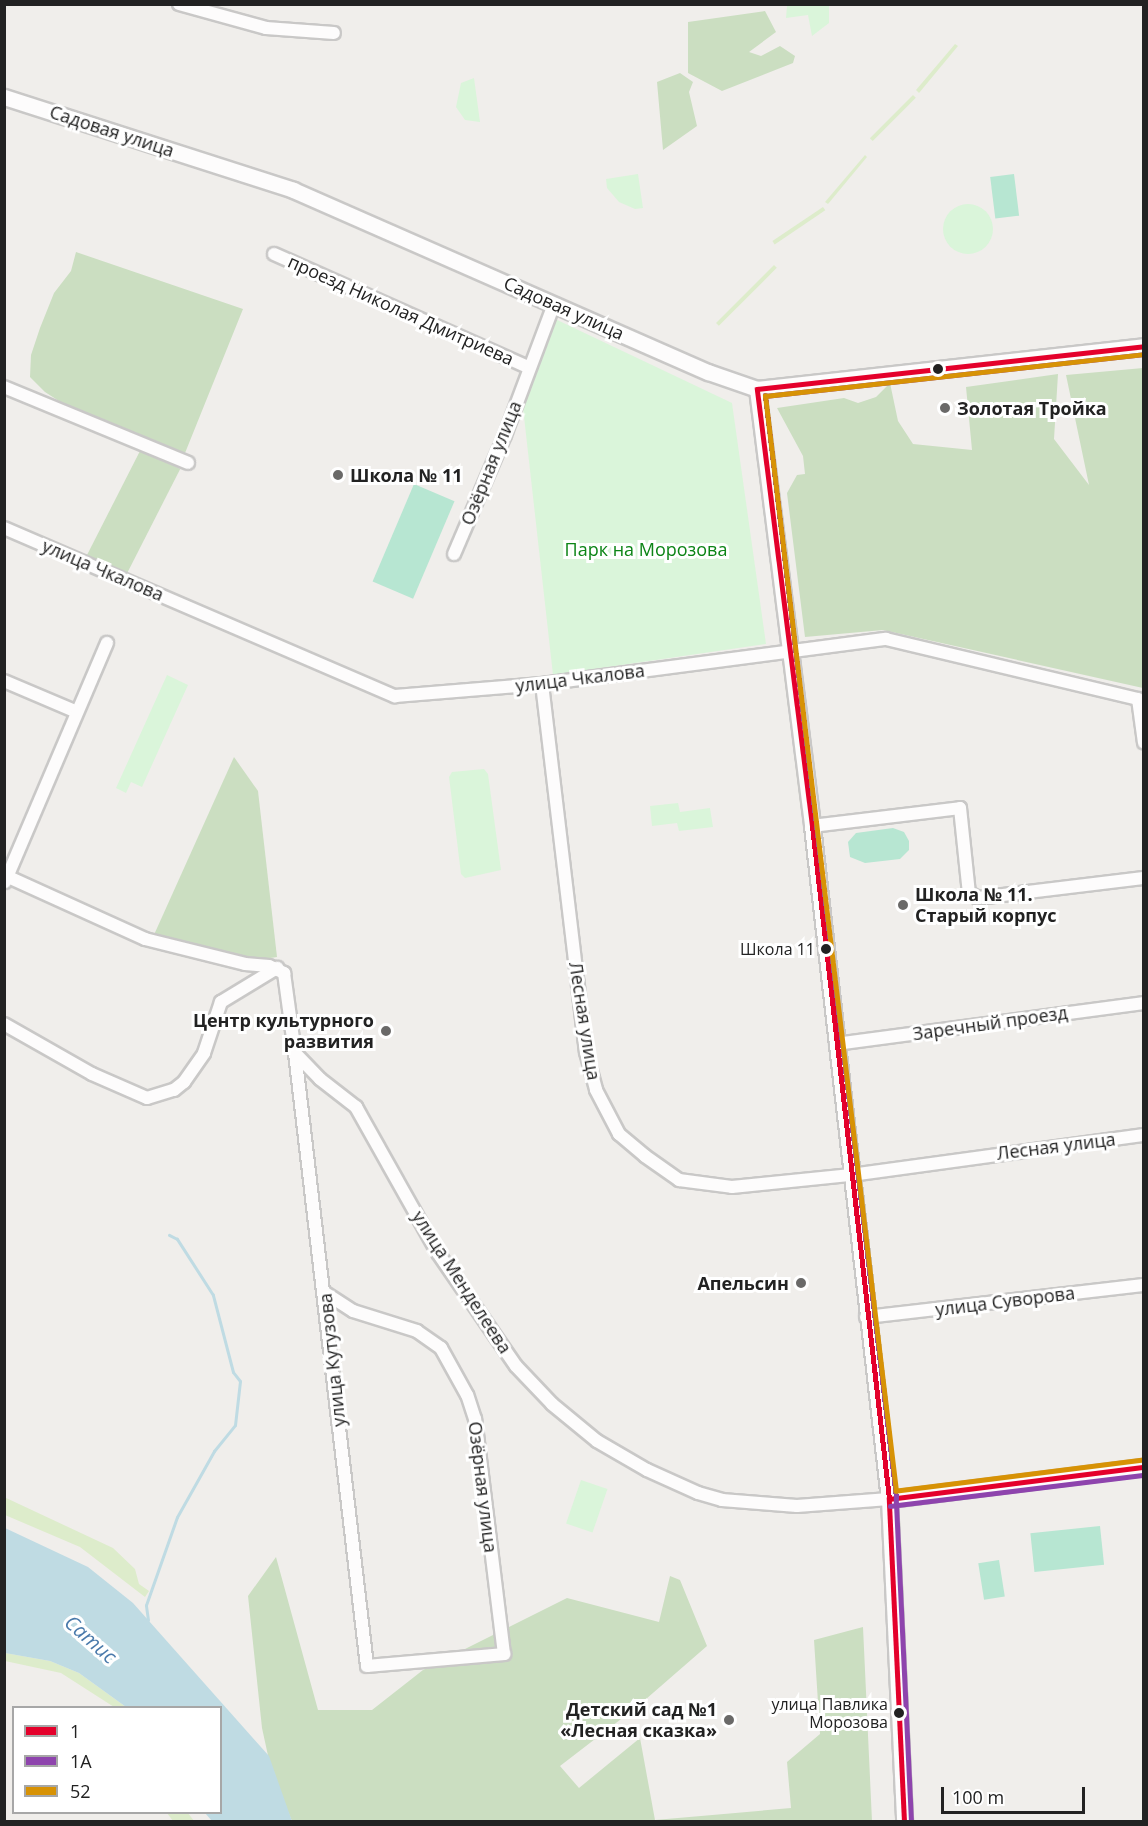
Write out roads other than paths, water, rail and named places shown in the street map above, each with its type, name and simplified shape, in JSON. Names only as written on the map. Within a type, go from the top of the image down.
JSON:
[{"type":"street","points":[[179,4],[266,28],[334,33]]},
{"type":"street","name":"Садовая улица","points":[[4,97],[293,190],[708,372],[757,389],[1143,346]]},
{"type":"street","name":"проезд Николая Дмитриева","points":[[274,254],[528,367]]},
{"type":"street","name":"Озёрная улица","points":[[454,554],[505,435],[528,367],[554,304]]},
{"type":"street","points":[[4,387],[188,463]]},
{"type":"street","points":[[757,389],[788,650],[812,826],[866,1317],[889,1499],[904,1821]]},
{"type":"street","name":"улица Чкалова","points":[[4,528],[395,696],[542,684],[788,650],[886,639],[1138,699],[1143,743]]},
{"type":"street","points":[[107,643],[6,878],[145,939],[245,964],[277,968],[287,982],[295,1053]]},
{"type":"street","points":[[4,681],[76,712]]},
{"type":"street","name":"Лесная улица","points":[[542,684],[586,1052],[596,1090],[619,1134],[679,1180],[732,1187],[851,1175],[1143,1135]]},
{"type":"street","points":[[812,826],[960,807],[969,893],[978,898],[1143,878]]},
{"type":"street","points":[[4,1024],[92,1074],[147,1098],[174,1090],[184,1082],[204,1053],[220,1002],[277,968]]},
{"type":"street","name":"Заречный проезд","points":[[836,1044],[1143,1003]]},
{"type":"street","name":"улица Кутузова","points":[[295,1053],[367,1666]]},
{"type":"street","name":"улица Менделеева","points":[[295,1053],[320,1079],[356,1107],[438,1253],[516,1366],[552,1404],[597,1441],[647,1470],[698,1493],[722,1500],[797,1506],[889,1499],[1143,1467]]},
{"type":"street","name":"улица Суворова","points":[[866,1317],[1143,1285]]},
{"type":"street","name":"Озёрная улица","points":[[325,1293],[353,1311],[417,1331],[441,1348],[467,1395],[475,1419],[504,1654],[367,1666]]},
{"type":"water","name":"Сатис","points":[[5,1528],[88,1567],[133,1603],[269,1756],[292,1821],[212,1821],[206,1814],[222,1814],[222,1706],[125,1706],[79,1673],[50,1661],[5,1653]]},
{"type":"waterway","points":[[148,1620],[146,1605],[177,1517],[214,1451],[235,1425],[240,1381],[233,1372],[213,1295],[177,1239],[169,1235]]},
{"type":"place","name":"Золотая Тройка","points":[[945,408]]},
{"type":"place","name":"Школа № 11","points":[[338,475]]},
{"type":"place","name":"Школа № 11. Старый корпус","points":[[903,905]]},
{"type":"place","name":"Школа 11","points":[[826,949]]},
{"type":"place","name":"Центр культурного развития","points":[[386,1031]]},
{"type":"place","name":"Апельсин","points":[[801,1283]]},
{"type":"place","name":"улица Павлика Морозова","points":[[899,1713]]},
{"type":"place","name":"Детский сад №1 «Лесная сказка»","points":[[729,1720]]},
{"type":"park label","name":"Парк на Морозова","points":[[646,549]]}]
